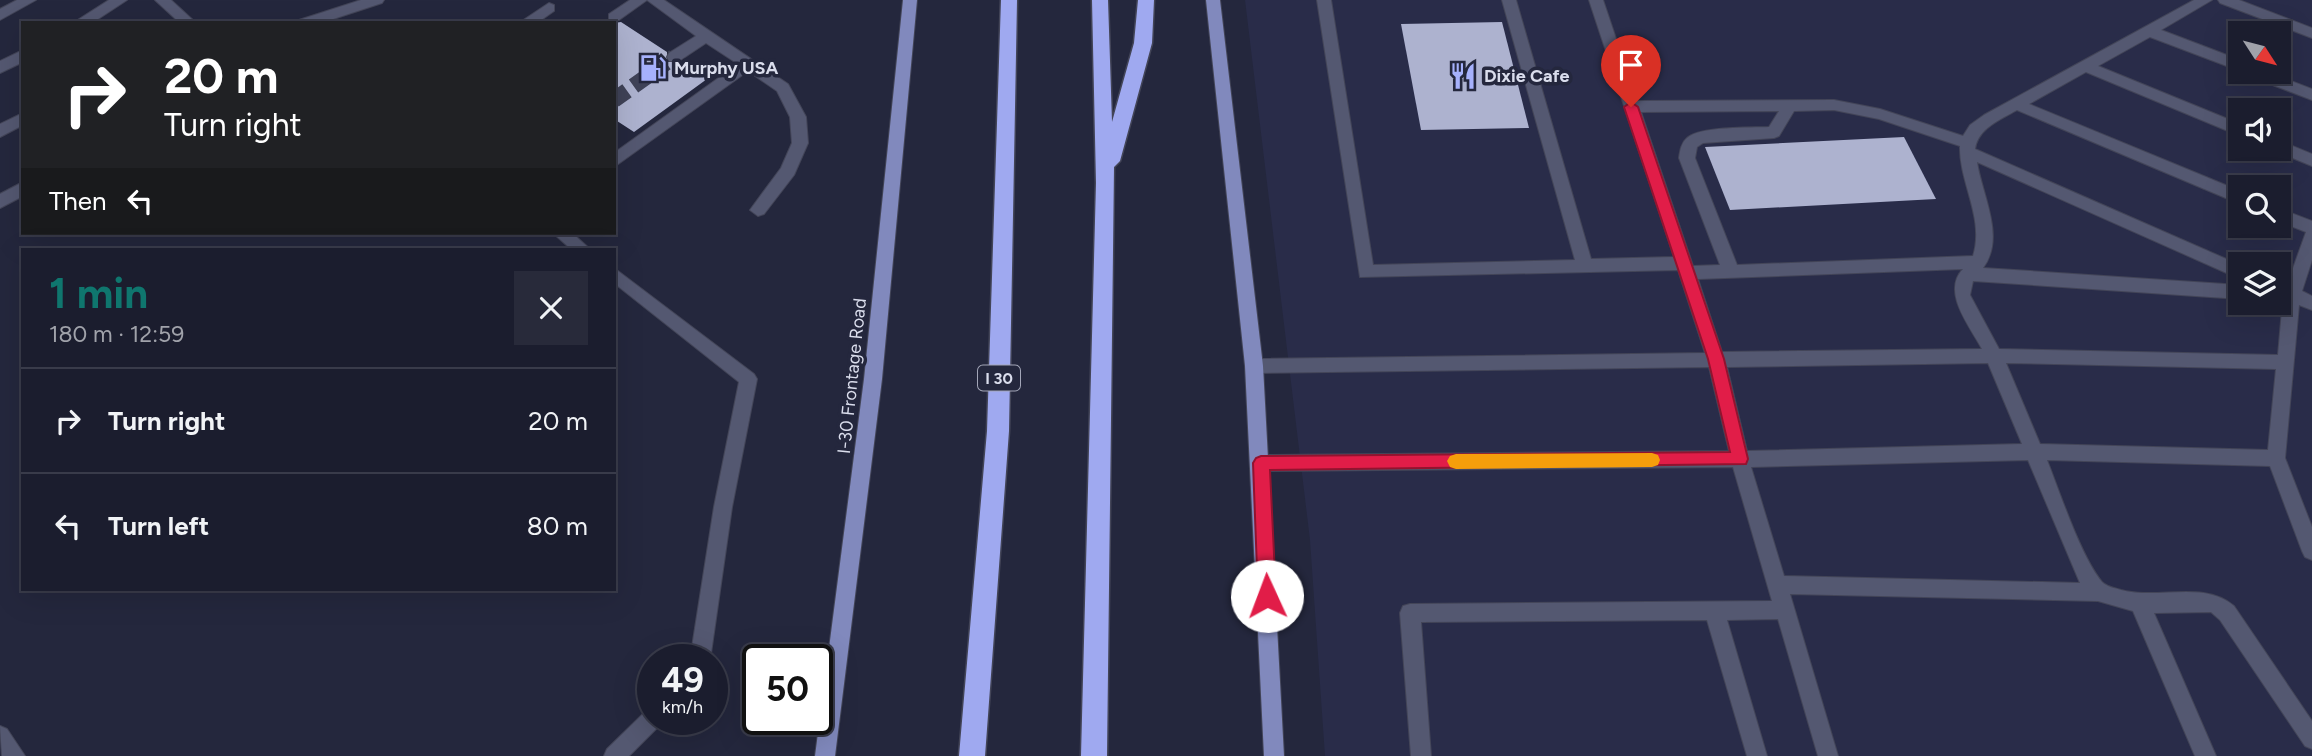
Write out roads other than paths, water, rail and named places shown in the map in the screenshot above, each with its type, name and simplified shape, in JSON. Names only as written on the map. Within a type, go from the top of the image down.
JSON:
[{"type":"highway","name":"I 30","points":[[972,756],[998,430],[1010,0]]},
{"type":"highway","points":[[1094,756],[1105,183],[1100,0]]},
{"type":"highway","points":[[1105,183],[1143,43],[1146,0]]},
{"type":"main road","name":"I-30 Frontage Road","points":[[825,756],[853,569],[910,0]]},
{"type":"main road","points":[[1213,0],[1254,366],[1274,756]]},
{"type":"street","points":[[0,15],[29,0]]},
{"type":"street","points":[[83,21],[120,0]]},
{"type":"street","points":[[162,0],[187,21]]},
{"type":"street","points":[[310,21],[377,0]]},
{"type":"street","points":[[528,21],[546,4],[562,0]]},
{"type":"street","points":[[614,17],[640,0]]},
{"type":"street","points":[[654,0],[783,88],[798,117],[800,143],[788,171],[758,210]]},
{"type":"street","points":[[1324,0],[1366,272],[1585,266],[1731,271],[1975,268],[2228,291]]},
{"type":"street","points":[[1509,0],[1585,266]]},
{"type":"street","points":[[1596,0],[1716,359],[1740,459],[1828,756]]},
{"type":"street","points":[[2098,592],[2084,572],[1994,356],[1962,295],[1964,279],[1975,268],[1985,251],[1986,235],[1968,147],[1981,125],[2206,0]]},
{"type":"street","points":[[2225,0],[2312,33]]},
{"type":"street","points":[[2149,31],[2228,61]]},
{"type":"street","points":[[674,57],[706,36]]},
{"type":"street","points":[[0,68],[21,56]]},
{"type":"street","points":[[616,160],[748,64]]},
{"type":"street","points":[[2085,66],[2228,125]]},
{"type":"street","points":[[2286,84],[2312,94]]},
{"type":"street","points":[[2016,104],[2228,193]]},
{"type":"street","points":[[1631,107],[1834,105],[1880,114],[1968,147],[2228,266]]},
{"type":"street","points":[[1731,271],[1687,158],[1688,146],[1702,136],[1774,132],[1789,106]]},
{"type":"street","points":[[0,131],[21,119]]},
{"type":"street","points":[[2291,151],[2312,160]]},
{"type":"street","points":[[0,202],[21,189]]},
{"type":"street","points":[[2291,219],[2312,228]]},
{"type":"street","points":[[564,235],[580,248]]},
{"type":"street","points":[[2291,277],[2312,236]]},
{"type":"street","points":[[616,276],[748,379],[723,507],[702,644]]},
{"type":"street","points":[[2291,296],[2312,303]]},
{"type":"street","points":[[2284,315],[2286,362],[2276,458],[2312,551]]},
{"type":"street","points":[[1254,366],[1994,356],[2286,362]]},
{"type":"street","points":[[1261,463],[1740,459],[2032,452],[2276,458]]},
{"type":"street","points":[[1778,585],[2098,592],[2140,604],[2206,601],[2217,604],[2227,613],[2312,740]]},
{"type":"street","points":[[2140,604],[2206,756]]},
{"type":"street","points":[[1421,756],[1410,613],[1785,610]]},
{"type":"street","points":[[1715,612],[1758,756]]},
{"type":"street","points":[[614,756],[637,734]]},
{"type":"street","points":[[0,736],[15,756]]},
{"type":"tunnel","points":[[616,99],[674,57]]},
{"type":"place","name":"Murphy USA","points":[[653,68]]},
{"type":"place","name":"Dixie Cafe","points":[[1463,76]]}]
